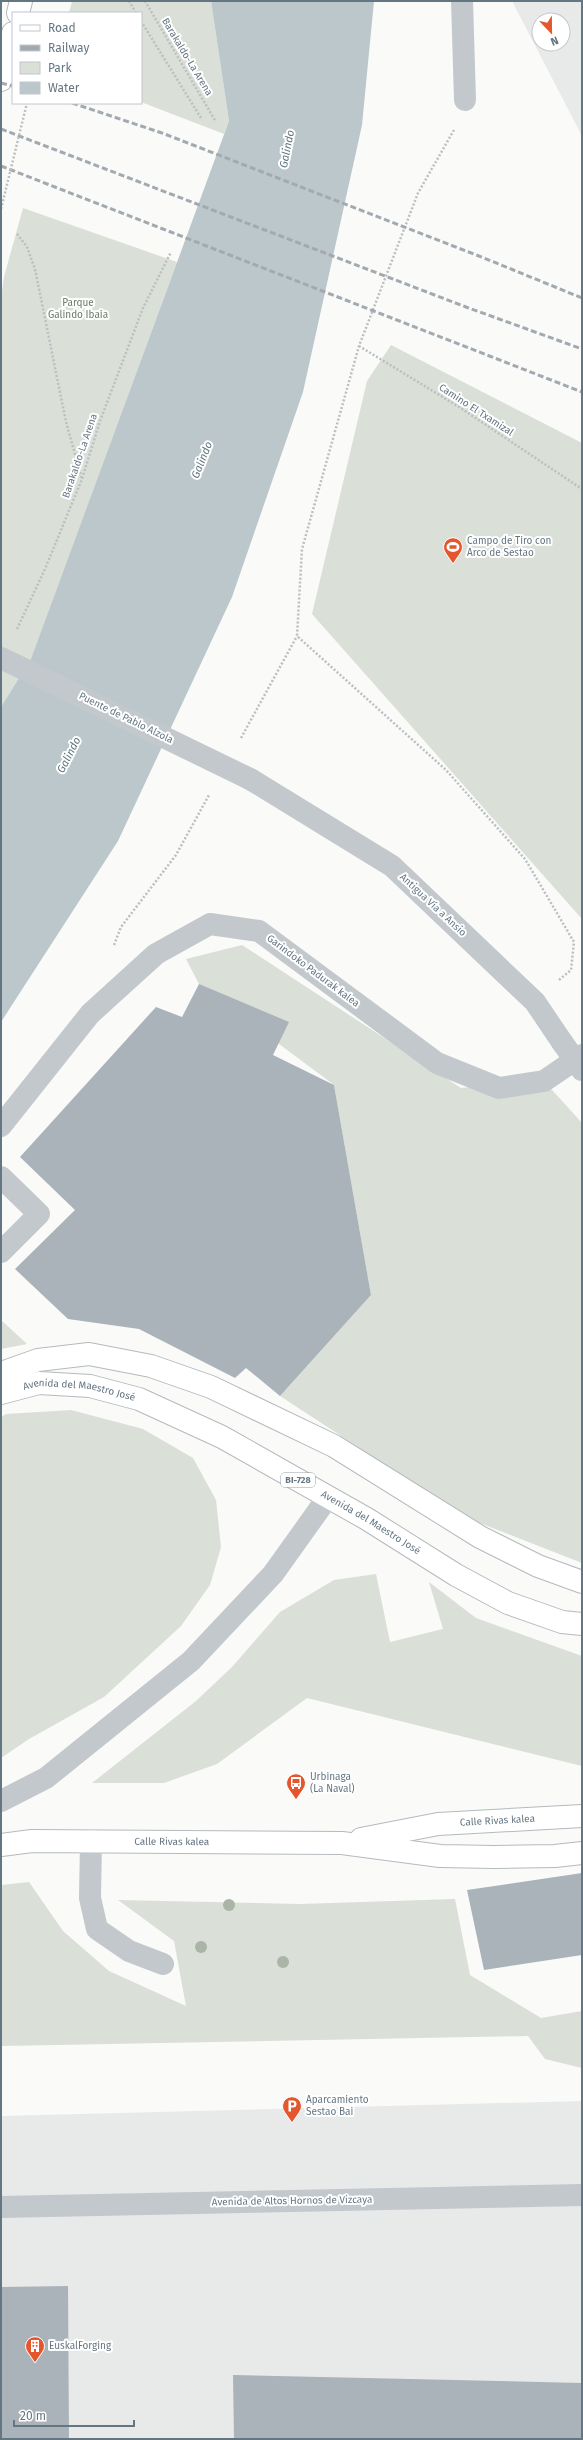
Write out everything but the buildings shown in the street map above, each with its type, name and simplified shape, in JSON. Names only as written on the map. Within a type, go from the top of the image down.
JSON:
[{"type":"main road","points":[[18,12],[21,1]]},
{"type":"main road","points":[[1,80],[12,37]]},
{"type":"main road","points":[[1,1373],[38,1360],[89,1354],[151,1366],[211,1387],[334,1446],[480,1537],[538,1566],[582,1582]]},
{"type":"main road","name":"Avenida del Maestro José","points":[[1,1393],[39,1383],[90,1386],[139,1399],[222,1437],[328,1497],[456,1575],[508,1603],[562,1622],[582,1624]]},
{"type":"main road","name":"Calle Rivas kalea","points":[[342,1842],[438,1824],[582,1816]]},
{"type":"main road","points":[[1,1833],[32,1841]]},
{"type":"main road","points":[[1,1841],[32,1841]]},
{"type":"main road","name":"Calle Rivas kalea","points":[[1,1845],[32,1841],[342,1842],[440,1856],[502,1857],[582,1854]]},
{"type":"street","points":[[462,1],[465,100]]},
{"type":"street","name":"Puente de Pablo Alzola","points":[[1,658],[250,779]]},
{"type":"street","name":"Antigua Vía a Ansio","points":[[250,779],[392,866],[535,1002],[582,1070]]},
{"type":"street","name":"Garindoko Padurak kalea","points":[[1,1126],[90,1014],[156,954],[210,924],[259,931],[438,1063],[499,1088],[544,1081],[582,1055]]},
{"type":"street","points":[[1,1177],[39,1214],[1,1252]]},
{"type":"street","points":[[1,1801],[46,1778],[191,1661],[273,1574],[328,1497]]},
{"type":"street","points":[[91,1841],[90,1898],[97,1929],[129,1951],[163,1964]]},
{"type":"street","name":"Avenida de Altos Hornos de Vizcaya","points":[[1,2207],[582,2195]]},
{"type":"path","points":[[129,1],[135,12]]},
{"type":"path","name":"Barakaldo-La Arena","points":[[145,1],[216,122]]},
{"type":"path","points":[[142,23],[201,118]]},
{"type":"path","points":[[240,739],[297,636],[302,549],[359,346],[418,193],[461,117],[465,100]]},
{"type":"path","points":[[1,209],[27,104]]},
{"type":"path","points":[[17,234],[27,248],[35,269],[66,422],[82,479]]},
{"type":"path","name":"Barakaldo-La Arena","points":[[14,637],[45,569],[82,479],[100,421],[142,308],[171,252]]},
{"type":"path","name":"Camino El Txamizal","points":[[359,346],[459,407],[582,489]]},
{"type":"path","points":[[297,636],[446,770],[525,859],[574,942],[571,970],[535,1002]]},
{"type":"path","points":[[113,949],[121,927],[176,854],[210,793]]},
{"type":"shaded area","points":[[513,1],[582,1],[582,136],[538,52],[571,52],[571,12],[531,12],[531,38]]},
{"type":"shaded area","points":[[582,2101],[582,2439],[1,2439],[1,2116]]},
{"type":"green space","points":[[72,1],[211,1],[229,121],[224,134],[142,102],[142,12],[69,12]]},
{"type":"green space","name":"Parque Galindo Ibaia","points":[[23,208],[177,262],[31,660],[1,707],[1,298],[4,277]]},
{"type":"green space","name":"Campo de Tiro con Arco de Sestao","points":[[391,345],[582,443],[582,919],[312,614],[367,381]]},
{"type":"green space","points":[[242,945],[461,1088],[544,1081],[582,1123],[582,1563],[467,1518],[280,1396],[371,1295],[334,1085],[199,984],[186,959]]},
{"type":"green space","points":[[1,1320],[27,1344],[1,1349]]},
{"type":"green space","points":[[71,1410],[143,1429],[193,1458],[216,1500],[221,1547],[210,1585],[181,1626],[104,1697],[29,1739],[1,1758],[1,1417],[6,1414]]},
{"type":"green space","points":[[376,1574],[390,1642],[443,1629],[429,1582],[476,1618],[582,1656],[582,1766],[307,1698],[217,1764],[164,1783],[92,1783],[196,1701],[232,1667],[280,1612],[334,1580]]},
{"type":"green space","points":[[29,1882],[63,1931],[109,1971],[186,2006],[174,1941],[118,1900],[300,1904],[455,1899],[470,1975],[541,2018],[582,2011],[582,2068],[545,2059],[528,2036],[1,2046],[1,1885]]},
{"type":"water","name":"Galindo","points":[[211,1],[374,1],[362,125],[303,392],[232,597],[118,841],[1,1022],[1,707],[31,659],[229,121]]},
{"type":"railway","points":[[1,83],[12,86]]},
{"type":"railway","points":[[75,104],[162,133],[484,258],[582,298]]},
{"type":"railway","points":[[1,129],[466,307],[582,349]]},
{"type":"railway","points":[[1,166],[582,392]]},
{"type":"place","name":"Campo de Tiro con Arco de Sestao","points":[[453,564]]},
{"type":"place","name":"Urbinaga (La Naval)","points":[[296,1800]]},
{"type":"place","name":"Aparcamiento Sestao Bai","points":[[292,2123]]},
{"type":"place","name":"EuskalForging","points":[[35,2363]]}]
